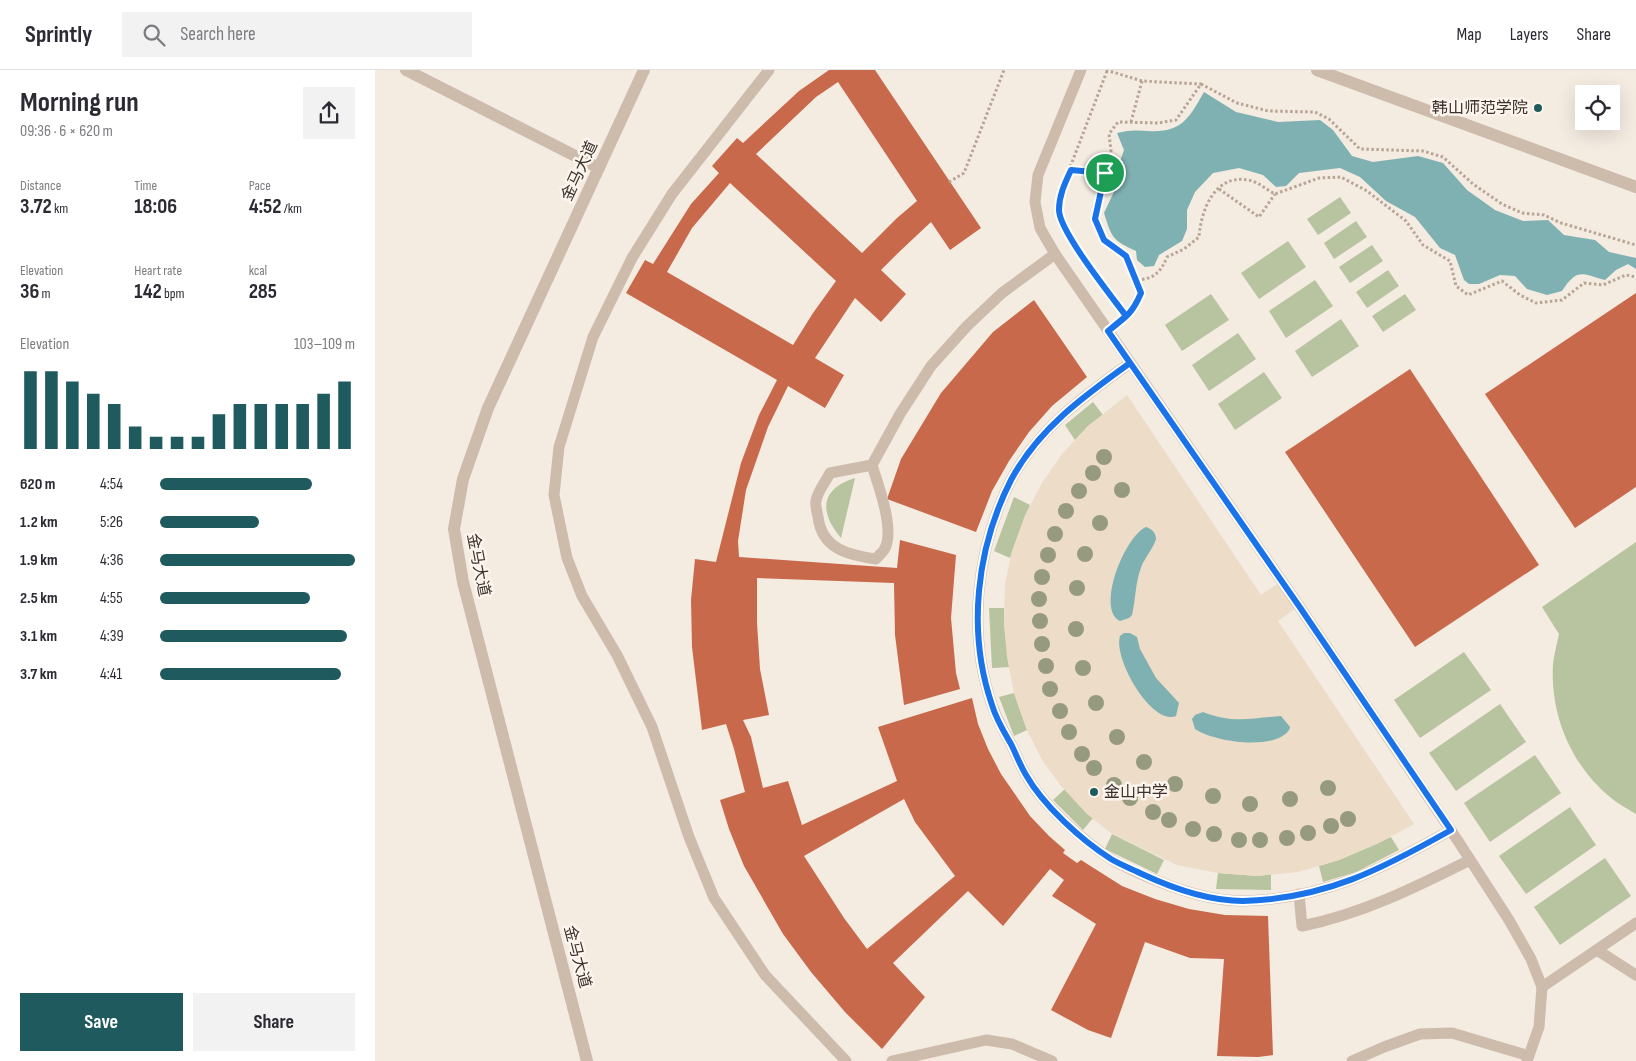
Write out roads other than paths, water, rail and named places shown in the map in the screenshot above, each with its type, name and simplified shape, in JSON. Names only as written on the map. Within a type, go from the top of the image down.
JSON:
[{"type":"street","points":[[406,70],[599,168]]},
{"type":"street","name":"金马大道","points":[[587,1061],[463,582],[455,529],[463,479],[488,408],[645,70]]},
{"type":"street","points":[[1317,70],[1636,187]]},
{"type":"lane","points":[[769,70],[672,194],[632,258],[593,337],[559,447],[554,495],[570,566],[582,596],[617,655],[652,727],[689,837],[714,898],[765,975],[846,1061]]},
{"type":"lane","points":[[1081,70],[1038,175],[1035,202],[1040,228],[1055,254],[1451,830],[1531,959],[1542,988],[1539,1027],[1528,1059],[1452,1033],[1421,1034],[1352,1061]]},
{"type":"lane","points":[[872,465],[830,473],[816,501],[819,526],[830,542],[841,551],[876,559],[885,549],[888,534],[886,514],[872,465],[900,414],[931,366],[967,326],[1002,293],[1055,254]]},
{"type":"lane","points":[[1130,363],[1073,404],[1037,440],[1012,480],[996,516],[983,562],[978,605],[981,660],[992,706],[1027,776],[1058,815],[1088,842],[1112,860],[1157,881],[1199,895],[1241,901],[1330,888],[1365,876],[1451,830]]},
{"type":"lane","points":[[1299,894],[1302,926],[1360,911],[1470,860]]},
{"type":"lane","points":[[1542,988],[1636,923]]},
{"type":"lane","points":[[1597,950],[1636,974]]},
{"type":"lane","points":[[892,1061],[986,1040],[1012,1044],[1052,1061]]},
{"type":"water","points":[[1204,92],[1236,112],[1278,122],[1320,120],[1333,130],[1352,156],[1373,162],[1418,156],[1443,163],[1467,190],[1495,210],[1523,221],[1548,220],[1564,235],[1595,240],[1609,252],[1636,258],[1636,269],[1628,264],[1616,270],[1605,280],[1580,274],[1572,279],[1562,291],[1547,295],[1527,289],[1515,276],[1500,275],[1479,284],[1469,284],[1464,280],[1455,255],[1440,248],[1415,217],[1386,201],[1360,177],[1340,168],[1299,173],[1286,186],[1276,187],[1263,175],[1239,168],[1213,173],[1195,192],[1187,210],[1187,229],[1182,241],[1159,255],[1154,266],[1145,267],[1137,260],[1136,251],[1117,241],[1111,233],[1104,213],[1119,181],[1116,173],[1124,150],[1117,133],[1133,130],[1160,131],[1177,126],[1189,116]]},
{"type":"water","points":[[1146,527],[1154,532],[1156,541],[1143,562],[1140,571],[1132,615],[1120,621],[1113,614],[1111,603],[1116,573],[1129,544]]},
{"type":"water","points":[[1124,633],[1130,633],[1137,637],[1140,649],[1156,678],[1179,703],[1176,716],[1166,716],[1156,711],[1136,688],[1122,660],[1119,646],[1120,636]]},
{"type":"water","points":[[1203,712],[1233,719],[1281,716],[1290,727],[1282,737],[1271,741],[1229,741],[1204,734],[1195,729],[1192,719],[1195,715]]},
{"type":"place","name":"韩山师范学院","points":[[1538,108]]},
{"type":"place","name":"金山中学","points":[[1094,792]]}]
